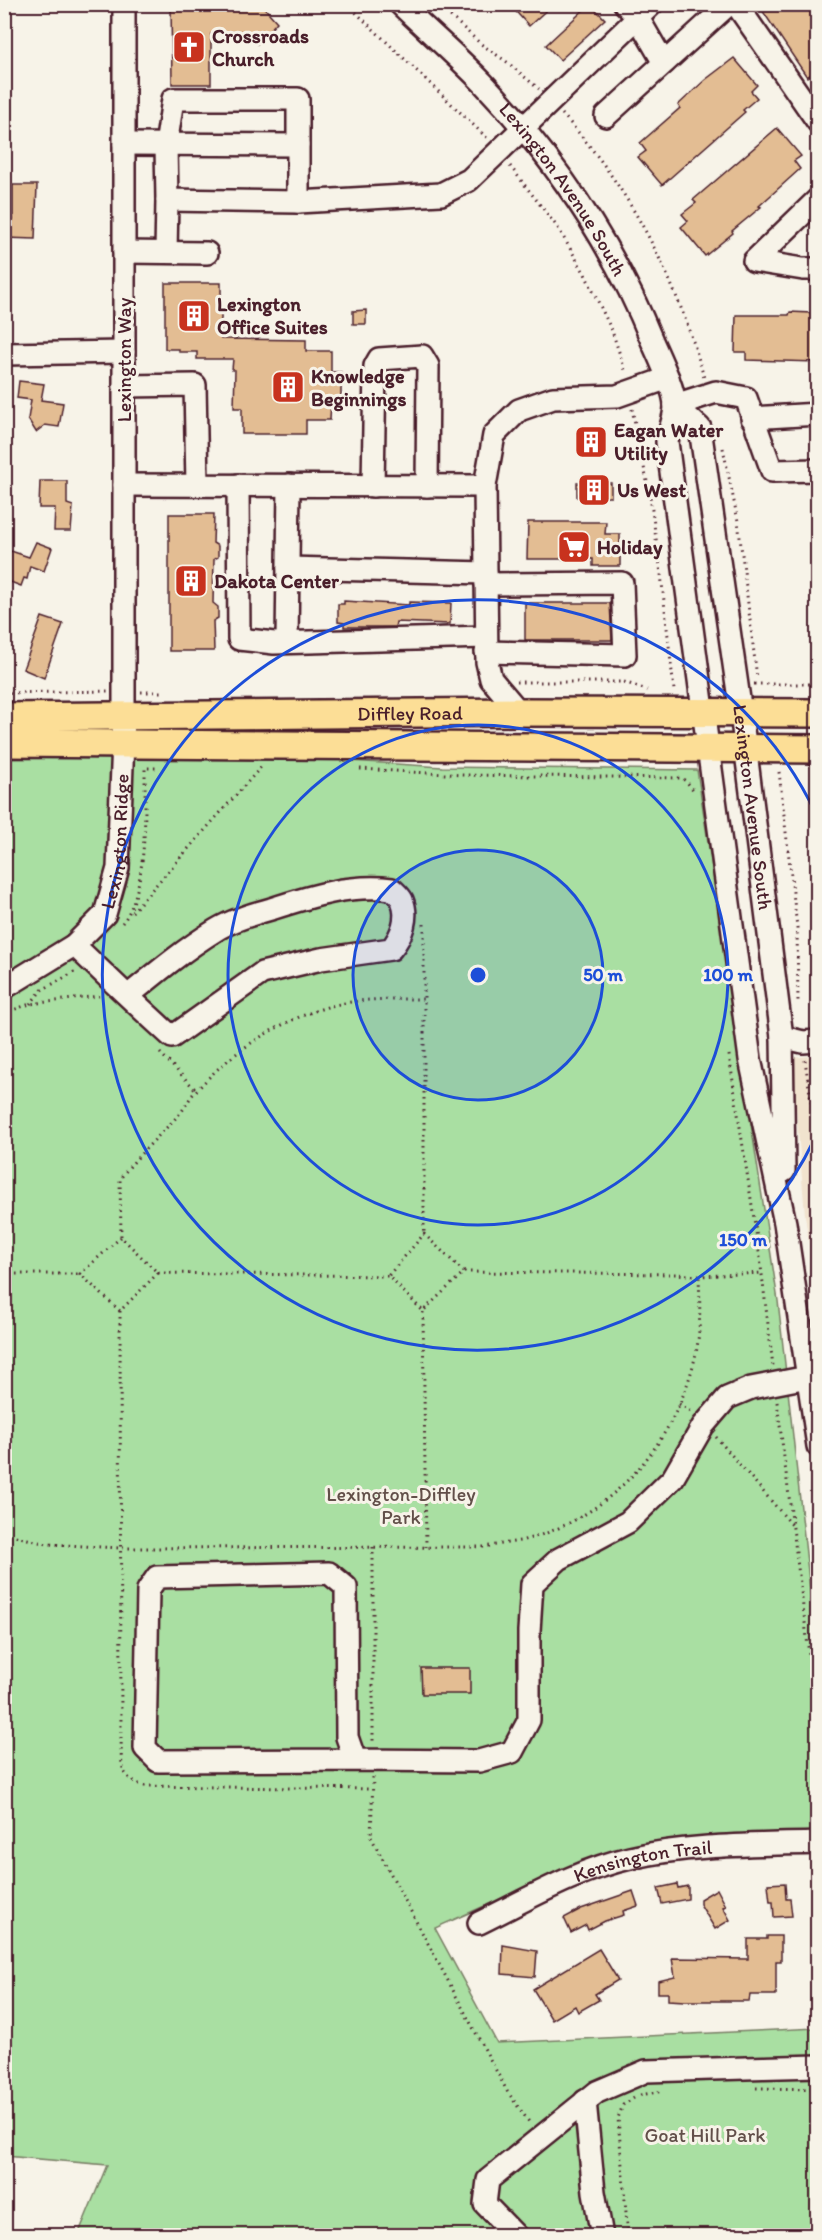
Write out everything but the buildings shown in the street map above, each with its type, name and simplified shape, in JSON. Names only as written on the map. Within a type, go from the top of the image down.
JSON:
[{"type":"main road","name":"Diffley Road","points":[[4,717],[124,703],[519,712],[705,713],[739,701],[818,713]]},
{"type":"main road","name":"Diffley Road","points":[[4,743],[818,749]]},
{"type":"street","name":"Lexington Way","points":[[124,4],[124,703]]},
{"type":"street","name":"Lexington Avenue South","points":[[400,4],[482,82],[537,144],[592,220],[637,303],[668,378],[675,405],[666,442],[705,713],[750,1059],[785,1223],[813,1375],[818,1446]]},
{"type":"street","points":[[606,116],[729,4]]},
{"type":"street","points":[[736,4],[818,122]]},
{"type":"street","points":[[167,200],[298,202],[441,194],[469,180],[638,9],[664,63]]},
{"type":"street","points":[[166,252],[166,146],[173,99],[298,99],[298,202]]},
{"type":"street","points":[[124,144],[298,145]]},
{"type":"street","points":[[818,199],[754,261],[818,269]]},
{"type":"street","points":[[124,252],[207,253]]},
{"type":"street","points":[[4,354],[124,352]]},
{"type":"street","points":[[373,486],[375,366],[379,359],[422,357],[428,366],[427,486]]},
{"type":"street","points":[[519,712],[491,679],[486,645],[485,486],[494,435],[519,410],[553,398],[617,396],[668,378]]},
{"type":"street","points":[[124,386],[195,385],[197,486]]},
{"type":"street","points":[[675,405],[716,392],[746,398],[772,471],[818,470]]},
{"type":"street","name":"Lexington Avenue South","points":[[675,405],[700,428],[739,701],[782,1037],[785,1223]]},
{"type":"street","points":[[752,418],[818,414]]},
{"type":"street","points":[[124,486],[485,486]]},
{"type":"street","points":[[238,486],[239,639],[287,642],[486,645],[625,655],[622,583],[486,579],[288,568]]},
{"type":"street","points":[[287,642],[289,486]]},
{"type":"street","name":"Lexington Ridge","points":[[4,988],[74,945],[105,914],[118,868],[124,703]]},
{"type":"street","points":[[74,945],[128,996],[172,1037],[262,973],[321,959],[391,949],[400,938],[405,922],[402,900],[392,889],[370,886],[322,893],[253,914],[218,929],[172,961],[128,996]]},
{"type":"street","points":[[782,1037],[810,1042]]},
{"type":"street","points":[[364,1760],[347,1737],[346,1587],[329,1573],[157,1577],[148,1590],[145,1748],[159,1761],[479,1761],[512,1752],[529,1720],[529,1630],[532,1584],[559,1559],[628,1522],[673,1478],[705,1424],[727,1398],[751,1388],[813,1375]]},
{"type":"street","name":"Kensington Trail","points":[[479,1923],[568,1879],[630,1858],[701,1847],[818,1843]]},
{"type":"street","points":[[516,2235],[485,2204],[488,2180],[597,2092],[646,2071],[818,2066]]},
{"type":"street","points":[[585,2102],[594,2192],[602,2235]]},
{"type":"path","points":[[347,4],[445,96],[498,151],[558,228],[585,274],[612,332],[625,368],[650,496],[661,574],[674,695],[668,693]]},
{"type":"path","points":[[497,686],[505,682],[624,682],[651,692]]},
{"type":"path","points":[[739,701],[757,683],[818,684]]},
{"type":"path","points":[[4,693],[124,703],[165,692]]},
{"type":"path","points":[[129,916],[261,767],[250,767]]},
{"type":"path","points":[[145,768],[168,768]]},
{"type":"path","points":[[352,768],[464,775],[681,778],[695,792]]},
{"type":"path","points":[[780,777],[797,927],[798,1005]]},
{"type":"path","points":[[388,1276],[424,1234],[424,914],[404,914]]},
{"type":"path","points":[[4,1013],[30,1005],[104,995]]},
{"type":"path","points":[[424,999],[357,1002],[325,1008],[284,1024],[230,1057],[196,1090],[182,1111],[120,1179],[121,1237],[158,1273],[388,1276],[423,1311],[426,1547]]},
{"type":"path","points":[[810,1042],[818,1149]]},
{"type":"path","points":[[729,1053],[762,1273],[818,1725]]},
{"type":"path","points":[[424,1234],[464,1272],[699,1276],[762,1273]]},
{"type":"path","points":[[4,1274],[80,1274],[121,1237]]},
{"type":"path","points":[[423,1311],[464,1272]]},
{"type":"path","points":[[80,1274],[120,1311],[158,1273]]},
{"type":"path","points":[[4,1533],[47,1544],[91,1547],[484,1547],[522,1540],[573,1519],[598,1505],[625,1484],[650,1456],[668,1428],[685,1393],[695,1356],[700,1319],[699,1276]]},
{"type":"path","points":[[679,1404],[695,1413],[793,1526]]},
{"type":"path","points":[[373,1547],[364,1760],[371,1837],[507,2091],[539,2139]]},
{"type":"path","points":[[748,2088],[818,2089]]},
{"type":"path","points":[[628,2235],[618,2118],[623,2105],[638,2096],[669,2090]]},
{"type":"shaded area","points":[[817,1055],[817,1301],[805,1215],[792,1058]]},
{"type":"green space","name":"Lexington-Diffley Park","points":[[152,756],[335,760],[442,767],[697,770],[778,1301],[817,1653],[817,1834],[574,1866],[435,1928],[497,2043],[817,2028],[817,2235],[78,2235],[107,2165],[5,2156],[5,759]]},
{"type":"place","name":"Crossroads Church","points":[[189,47]]},
{"type":"place","name":"Lexington Office Suites","points":[[194,316]]},
{"type":"place","name":"Knowledge Beginnings","points":[[288,387]]},
{"type":"place","name":"Eagan Water Utility","points":[[591,442]]},
{"type":"place","name":"Us West","points":[[594,490]]},
{"type":"place","name":"Holiday","points":[[574,547]]},
{"type":"place","name":"Dakota Center","points":[[191,581]]},
{"type":"park label","name":"Goat Hill Park","points":[[705,2135]]}]
